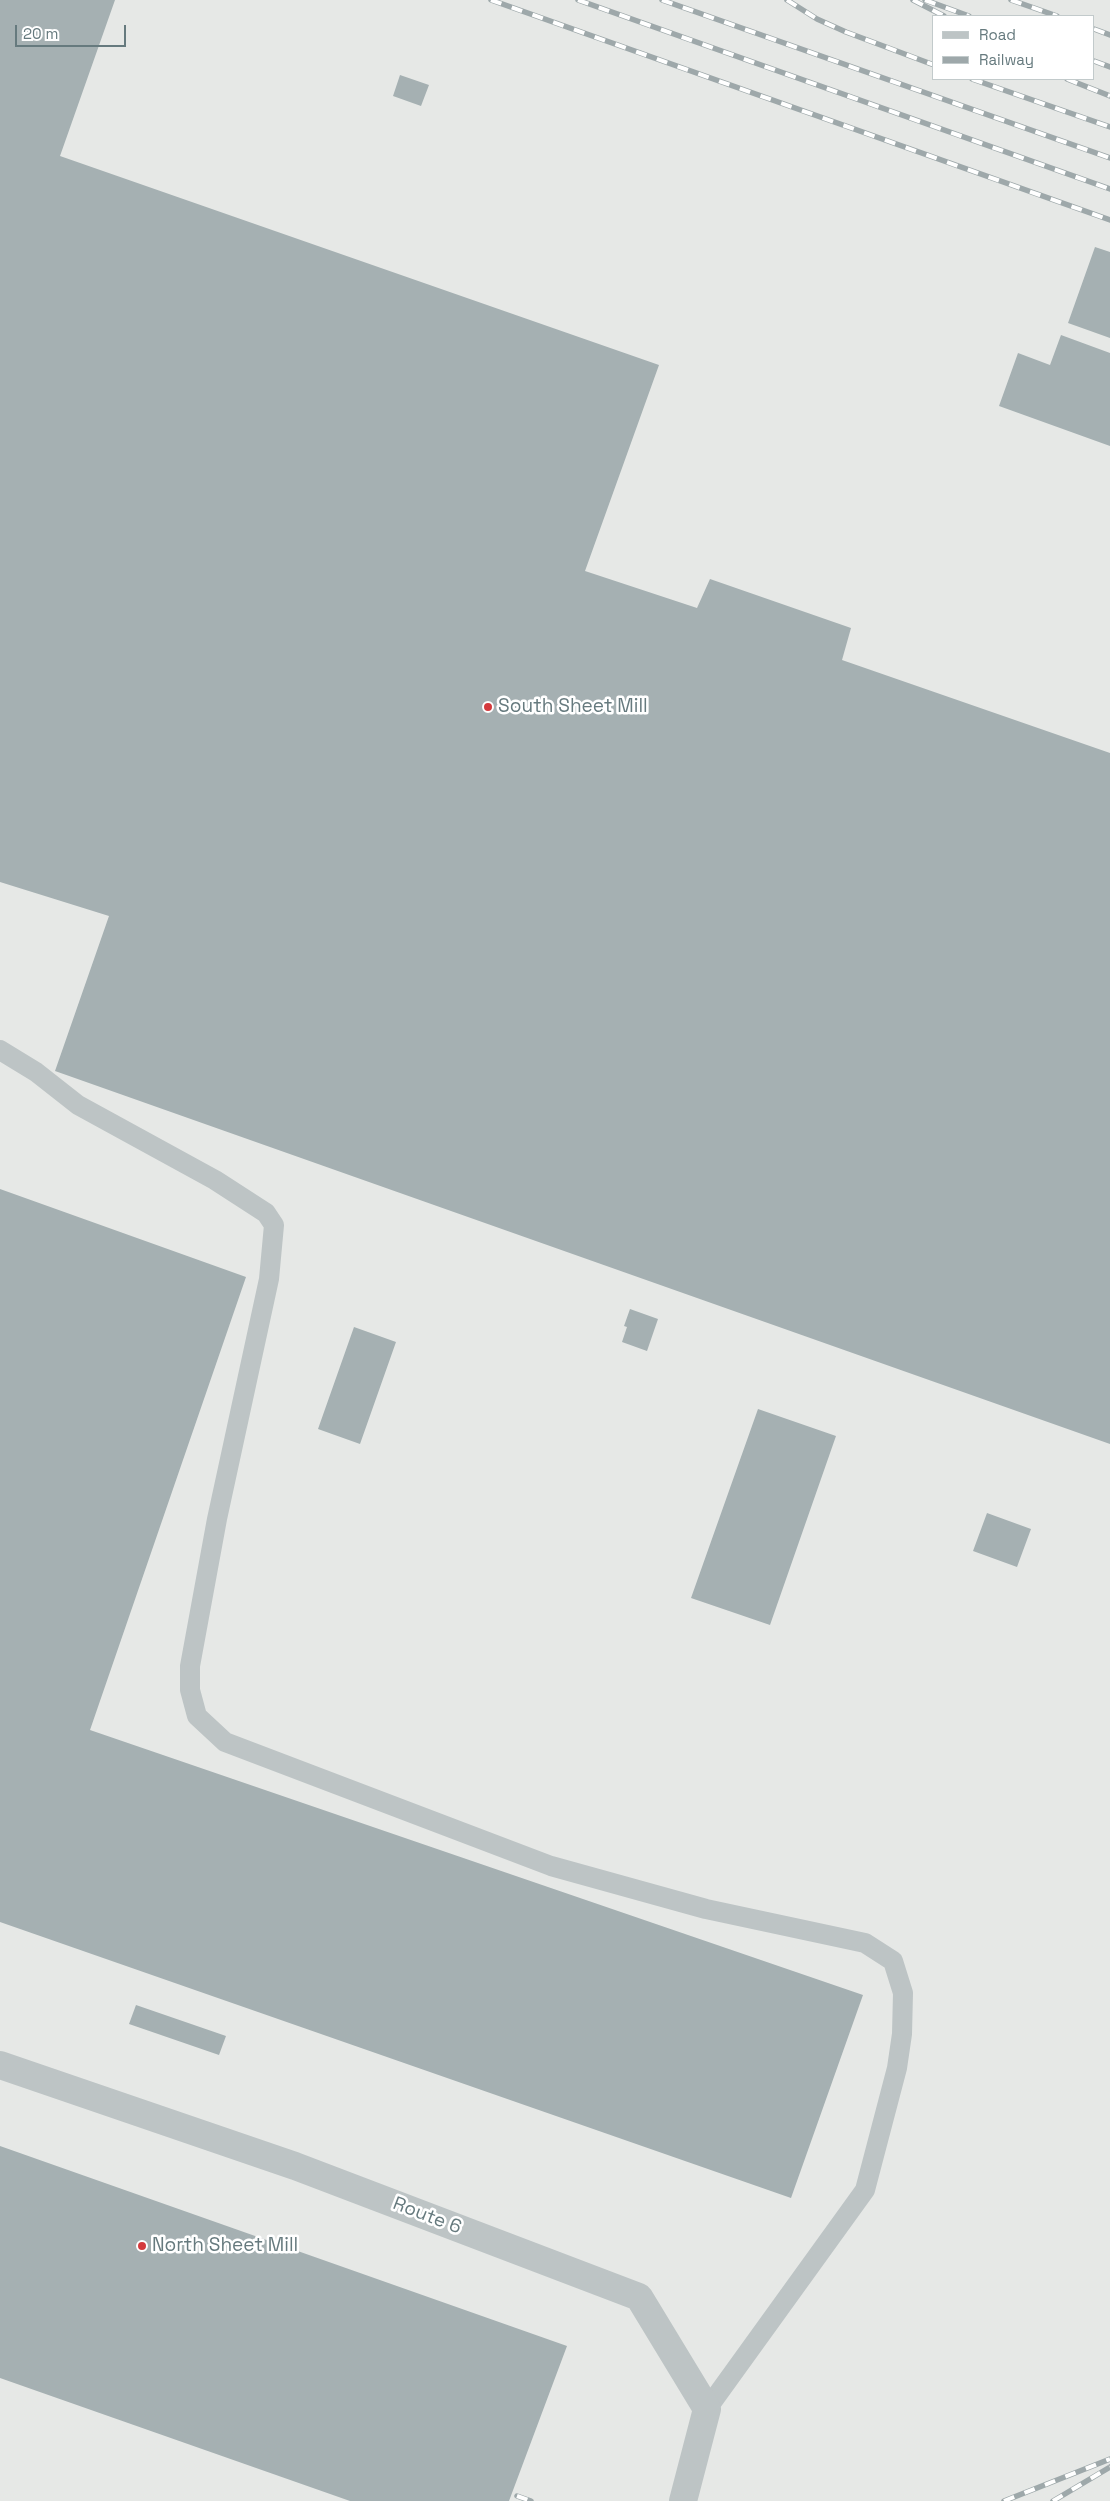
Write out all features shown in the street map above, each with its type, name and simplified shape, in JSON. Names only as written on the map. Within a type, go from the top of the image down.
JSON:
[{"type":"street","name":"Route 6","points":[[0,2065],[295,2166],[639,2297],[707,2409]]},
{"type":"street","points":[[683,2501],[707,2409]]},
{"type":"lane","points":[[0,1050],[36,1072],[78,1105],[215,1180],[266,1213],[274,1225],[269,1279],[217,1519],[190,1666],[190,1690],[197,1716],[225,1742],[551,1866],[706,1909],[865,1943],[894,1961],[903,1993],[902,2034],[897,2068],[865,2190],[707,2409]]},
{"type":"shaded area","points":[[0,0],[1110,0],[1110,2501],[0,2501]]},
{"type":"building","name":"South Sheet Mill","points":[[0,0],[115,0],[60,156],[659,365],[585,571],[697,608],[710,579],[851,628],[842,660],[1110,753],[1110,1444],[55,1071],[109,916],[0,882]]},
{"type":"building","points":[[400,75],[429,85],[421,106],[393,96]]},
{"type":"building","points":[[1095,247],[1110,252],[1110,338],[1068,323]]},
{"type":"building","points":[[1061,335],[1110,353],[1110,446],[999,406],[1018,353],[1050,365]]},
{"type":"building","points":[[0,1189],[246,1277],[90,1730],[863,1995],[791,2198],[0,1922]]},
{"type":"building","points":[[630,1309],[658,1319],[647,1351],[622,1342],[627,1327],[624,1326]]},
{"type":"building","points":[[354,1327],[396,1342],[360,1444],[318,1429]]},
{"type":"building","points":[[758,1409],[836,1436],[770,1625],[691,1598]]},
{"type":"building","points":[[987,1513],[1031,1529],[1017,1567],[973,1551]]},
{"type":"building","points":[[136,2005],[226,2036],[219,2055],[129,2024]]},
{"type":"building","name":"North Sheet Mill","points":[[0,2146],[567,2346],[509,2501],[350,2501],[0,2378]]},
{"type":"railway","points":[[491,0],[1110,220]]},
{"type":"railway","points":[[578,0],[1110,189]]},
{"type":"railway","points":[[662,0],[1110,158]]},
{"type":"railway","points":[[787,0],[817,19],[846,32],[932,64]]},
{"type":"railway","points":[[913,0],[942,15]]},
{"type":"railway","points":[[925,0],[966,15]]},
{"type":"railway","points":[[1011,0],[1054,15]]},
{"type":"railway","points":[[1095,29],[1110,35]]},
{"type":"railway","points":[[1095,61],[1110,67]]},
{"type":"railway","points":[[975,80],[1110,127]]},
{"type":"railway","points":[[1070,80],[1110,96]]},
{"type":"railway","points":[[1004,2501],[1110,2459]]},
{"type":"railway","points":[[1053,2501],[1110,2467]]},
{"type":"railway","points":[[517,2496],[531,2501]]},
{"type":"place","name":"South Sheet Mill","points":[[488,707]]},
{"type":"place","name":"North Sheet Mill","points":[[142,2246]]}]
